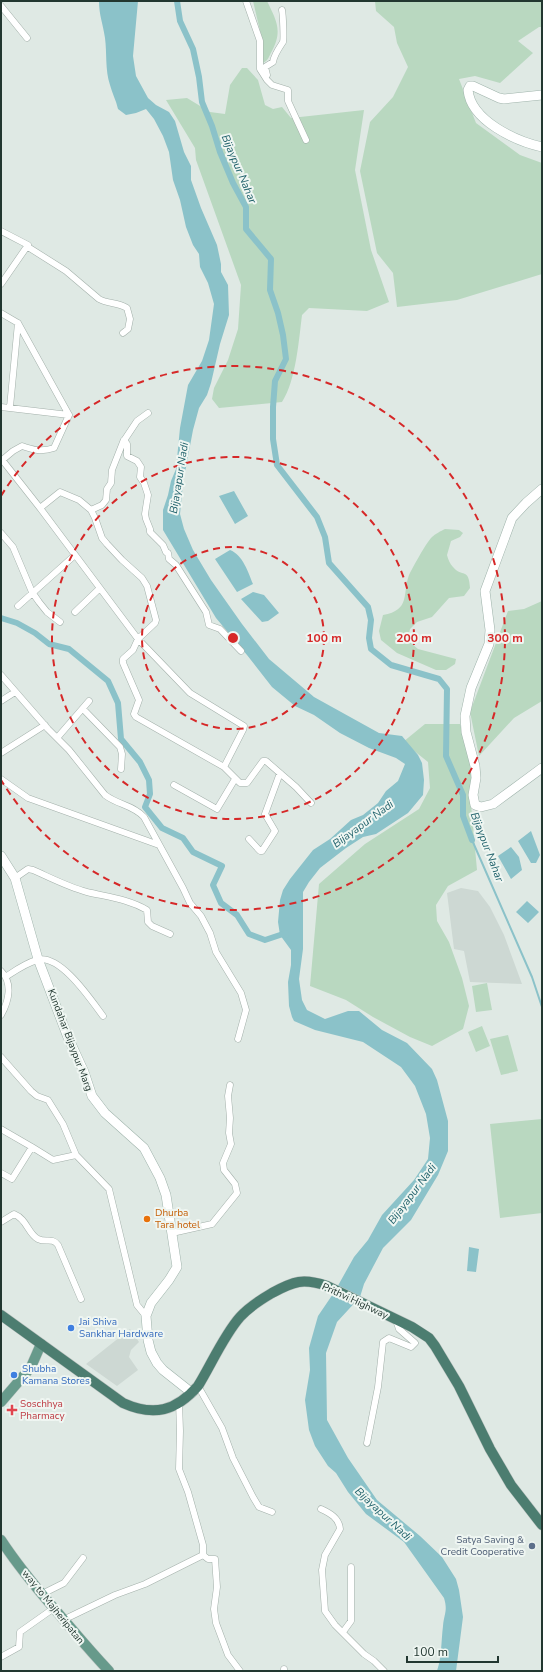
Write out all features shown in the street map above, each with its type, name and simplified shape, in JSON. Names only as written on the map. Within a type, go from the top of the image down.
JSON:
[{"type":"highway","name":"Prithvi Highway","points":[[1,1315],[123,1403],[145,1410],[158,1411],[166,1409],[179,1402],[195,1390],[235,1324],[249,1308],[290,1284],[298,1281],[314,1282],[342,1293],[379,1313],[423,1333],[429,1338],[436,1346],[459,1386],[500,1467],[511,1485],[542,1525]]},
{"type":"main road","points":[[542,95],[504,99],[498,98],[473,86],[470,86],[468,90],[469,97],[480,115],[493,126],[508,135],[542,147]]},
{"type":"main road","points":[[542,490],[526,503],[512,518],[485,591],[490,630],[489,644],[471,688],[465,716],[466,732],[475,766],[476,778],[473,796],[475,805],[482,807],[493,804],[542,768]]},
{"type":"main road","name":"Kundahar Bijaypur Marg","points":[[1,856],[15,878],[38,959],[92,1096],[105,1113],[144,1148],[160,1178],[166,1195],[177,1267],[169,1280],[155,1296],[146,1316],[148,1340],[153,1358],[163,1370],[195,1390]]},
{"type":"main road","points":[[1,1402],[31,1367],[41,1344]]},
{"type":"main road","name":"way to Majheripatan","points":[[1,1540],[63,1620],[91,1653],[109,1671]]},
{"type":"street","points":[[246,1],[260,41],[260,68],[267,80],[272,85],[288,90],[288,101],[306,140]]},
{"type":"street","points":[[1,6],[27,38]]},
{"type":"street","points":[[267,80],[265,67],[273,62],[277,49],[283,42],[284,18],[282,10]]},
{"type":"street","points":[[1,231],[27,244],[28,247],[66,271],[103,301],[115,302],[127,308],[130,319],[128,329],[123,333]]},
{"type":"street","points":[[1,284],[28,247]]},
{"type":"street","points":[[1,313],[18,323],[69,415]]},
{"type":"street","points":[[10,407],[18,323]]},
{"type":"street","points":[[1,407],[69,415]]},
{"type":"street","points":[[91,510],[102,505],[106,500],[107,489],[111,483],[112,470],[124,440],[137,421],[148,414]]},
{"type":"street","points":[[69,415],[54,448],[46,451],[33,450],[22,446],[13,451],[2,461],[40,508],[99,589],[138,639],[190,693],[244,726],[224,767]]},
{"type":"street","points":[[124,440],[127,444],[128,458],[138,462],[141,467],[140,477],[144,483],[148,495],[145,514],[150,532],[163,545],[168,553],[169,559],[176,565],[206,612],[209,625],[220,629],[241,651]]},
{"type":"street","points":[[40,508],[60,492],[79,500],[91,510],[102,538],[122,560],[142,578],[147,586],[156,620],[155,623],[138,639],[133,650],[123,659],[122,663],[140,700],[135,716],[224,767],[240,783],[247,783],[263,761],[266,761],[296,787],[311,803]]},
{"type":"street","points":[[1,533],[13,547],[32,592],[47,612],[60,622]]},
{"type":"street","points":[[18,606],[75,555]]},
{"type":"street","points":[[75,612],[99,589]]},
{"type":"street","points":[[1,675],[78,760],[110,799],[138,811],[144,817],[184,888],[190,903],[201,916],[210,933],[216,952],[241,993],[246,1010],[238,1039]]},
{"type":"street","points":[[1,701],[15,692]]},
{"type":"street","points":[[57,738],[90,701]]},
{"type":"street","points":[[82,709],[120,747],[122,754],[121,769]]},
{"type":"street","points":[[1,753],[45,725]]},
{"type":"street","points":[[265,814],[280,773]]},
{"type":"street","points":[[1,779],[28,798],[159,845]]},
{"type":"street","points":[[174,785],[218,809],[235,779]]},
{"type":"street","points":[[250,839],[260,851],[262,851],[275,831],[260,808]]},
{"type":"street","points":[[15,878],[28,870],[33,870],[62,884],[87,892],[128,901],[147,910],[148,922],[152,926],[170,934]]},
{"type":"street","points":[[7,976],[17,969],[38,959],[50,962],[58,966],[80,985],[103,1016]]},
{"type":"street","points":[[1,971],[7,976],[10,988],[1,1015]]},
{"type":"street","points":[[1,1057],[31,1091],[37,1096],[48,1100],[63,1124],[76,1155],[109,1189],[137,1305],[146,1316]]},
{"type":"street","points":[[172,1233],[212,1224],[237,1193],[234,1184],[224,1170],[224,1163],[231,1144],[229,1133],[230,1118],[228,1096],[230,1084]]},
{"type":"street","points":[[1,1128],[53,1160],[76,1155]]},
{"type":"street","points":[[1,1173],[12,1179],[32,1147]]},
{"type":"street","points":[[1,1222],[14,1214],[20,1216],[36,1238],[44,1241],[55,1241],[81,1299]]},
{"type":"street","points":[[367,1443],[378,1387],[383,1342],[389,1338],[411,1347],[414,1343],[398,1329],[396,1320]]},
{"type":"street","points":[[195,1390],[222,1428],[242,1478],[253,1498],[259,1507],[272,1512]]},
{"type":"street","points":[[179,1402],[179,1469],[203,1545],[203,1555]]},
{"type":"street","points":[[321,1509],[335,1518],[340,1526],[340,1529],[324,1555],[322,1570],[325,1611],[343,1632],[384,1671]]},
{"type":"street","points":[[63,1620],[115,1595],[145,1584],[203,1555]]},
{"type":"street","points":[[203,1555],[208,1559],[215,1559],[217,1587],[214,1609],[216,1623],[228,1655],[240,1671]]},
{"type":"street","points":[[42,1594],[64,1584],[83,1558]]},
{"type":"street","points":[[343,1632],[351,1621],[351,1567]]},
{"type":"street","points":[[1,1657],[19,1646],[20,1632],[54,1608]]},
{"type":"shaded area","points":[[461,888],[478,891],[490,907],[504,935],[522,984],[470,982],[464,951],[454,949],[447,893]]},
{"type":"shaded area","points":[[130,1329],[139,1342],[131,1350],[129,1357],[138,1370],[117,1386],[86,1364]]},
{"type":"green space","points":[[253,1],[267,1],[278,31],[275,44],[268,58],[263,63],[261,61],[261,35]]},
{"type":"green space","points":[[375,1],[542,1],[542,27],[539,27],[518,41],[533,53],[500,83],[475,76],[459,79],[476,123],[520,155],[542,163],[542,274],[457,300],[397,307],[393,273],[377,253],[360,171],[370,122],[393,97],[408,67],[397,43],[394,27],[376,11]]},
{"type":"green space","points":[[242,68],[247,68],[258,80],[265,105],[273,109],[282,107],[291,118],[364,110],[355,170],[371,250],[389,302],[367,311],[309,308],[302,315],[294,372],[287,393],[282,402],[219,408],[212,399],[214,388],[228,360],[238,329],[241,285],[196,160],[195,148],[166,100],[187,98],[210,112],[225,114],[230,85]]},
{"type":"green space","points":[[445,529],[459,530],[463,533],[460,537],[451,541],[447,555],[449,561],[456,570],[467,575],[470,588],[464,596],[449,598],[432,617],[417,622],[410,629],[409,634],[411,643],[418,649],[456,659],[455,664],[446,670],[436,670],[397,653],[381,640],[379,631],[383,615],[392,613],[402,605],[409,575],[426,544],[433,536]]},
{"type":"green space","points":[[542,601],[542,701],[514,718],[479,756],[470,712],[508,611],[524,609]]},
{"type":"green space","points":[[425,724],[460,724],[469,752],[471,768],[471,804],[477,870],[448,886],[436,905],[437,921],[449,942],[462,978],[469,1006],[463,1029],[432,1046],[410,1037],[373,1017],[346,1000],[310,986],[319,884],[365,844],[419,809],[430,788],[428,762],[403,742]]},
{"type":"green space","points":[[487,983],[492,1010],[476,1012],[472,986]]},
{"type":"green space","points":[[482,1026],[490,1046],[476,1052],[468,1032]]},
{"type":"green space","points":[[508,1035],[518,1071],[501,1075],[490,1039]]},
{"type":"green space","points":[[542,1119],[542,1213],[500,1218],[490,1124]]},
{"type":"water","name":"Bijayapur Nadi","points":[[99,1],[138,1],[133,56],[136,76],[148,98],[156,105],[169,112],[175,121],[184,152],[191,166],[191,180],[217,245],[221,272],[228,285],[229,315],[220,344],[211,383],[207,395],[199,408],[193,430],[183,483],[180,514],[184,529],[193,550],[211,580],[269,659],[314,697],[379,733],[402,736],[418,755],[422,763],[424,780],[423,795],[408,813],[376,834],[363,837],[346,848],[320,868],[303,892],[303,949],[299,979],[302,1000],[307,1010],[325,1019],[348,1011],[359,1011],[382,1030],[407,1043],[432,1069],[437,1080],[448,1121],[448,1151],[438,1175],[411,1220],[383,1248],[364,1284],[360,1297],[337,1322],[326,1353],[327,1420],[348,1458],[377,1500],[420,1536],[442,1557],[456,1579],[463,1617],[456,1671],[437,1671],[441,1654],[446,1609],[444,1598],[404,1542],[366,1514],[348,1492],[336,1473],[328,1466],[315,1446],[309,1430],[305,1400],[310,1370],[309,1348],[318,1316],[335,1291],[354,1257],[368,1240],[382,1215],[414,1180],[428,1159],[430,1138],[426,1114],[415,1086],[401,1067],[363,1042],[315,1030],[294,1021],[289,1006],[288,982],[291,965],[291,950],[280,935],[278,922],[280,900],[283,890],[313,850],[330,839],[351,820],[363,815],[378,803],[386,791],[398,781],[405,764],[396,758],[369,748],[340,733],[314,715],[295,706],[272,687],[216,618],[163,530],[163,510],[176,469],[180,428],[188,385],[202,361],[209,340],[214,304],[208,283],[200,267],[199,254],[193,245],[186,227],[180,200],[173,180],[169,152],[163,136],[154,119],[146,109],[126,115],[118,109],[108,79],[105,38],[100,15]]},
{"type":"water","points":[[234,491],[248,516],[235,524],[219,496]]},
{"type":"water","points":[[230,550],[235,552],[242,560],[253,584],[237,592],[215,559]]},
{"type":"water","points":[[253,592],[264,595],[279,613],[268,621],[262,622],[241,599]]},
{"type":"water","points":[[531,831],[540,855],[536,863],[531,863],[518,841]]},
{"type":"water","points":[[511,847],[519,857],[522,870],[511,879],[498,856]]},
{"type":"water","points":[[527,901],[539,912],[528,923],[516,912]]},
{"type":"water","points":[[469,1247],[479,1249],[476,1272],[467,1271]]},
{"type":"waterway","name":"Bijaypur Nahar","points":[[177,1],[180,21],[193,49],[199,77],[202,102],[212,126],[220,152],[233,183],[246,207],[246,229],[271,259],[270,290],[278,313],[286,359],[275,381],[273,439],[277,465],[317,517],[325,537],[329,563],[368,607],[371,620],[369,638],[371,649],[391,665],[439,679],[447,689],[446,756],[463,795],[463,816],[472,840]]},
{"type":"waterway","points":[[1,618],[17,623],[35,633],[49,644],[69,649],[108,681],[118,703],[121,739],[140,762],[149,780],[150,794],[145,807],[162,828],[183,838],[193,852],[222,866],[213,885],[221,903],[237,915],[249,934],[265,940],[286,933],[286,935]]},
{"type":"waterway","name":"Bijaypur Nahar","points":[[472,840],[532,977],[542,1007]]},
{"type":"place","name":"Dhurba Tara hotel","points":[[147,1219]]},
{"type":"place","name":"Jai Shiva Sankhar Hardware","points":[[71,1328]]},
{"type":"place","name":"Shubha Kamana Stores","points":[[14,1375]]},
{"type":"place","name":"Soschhya Pharmacy","points":[[12,1410]]},
{"type":"place","name":"Satya Saving & Credit Cooperative","points":[[532,1546]]}]
